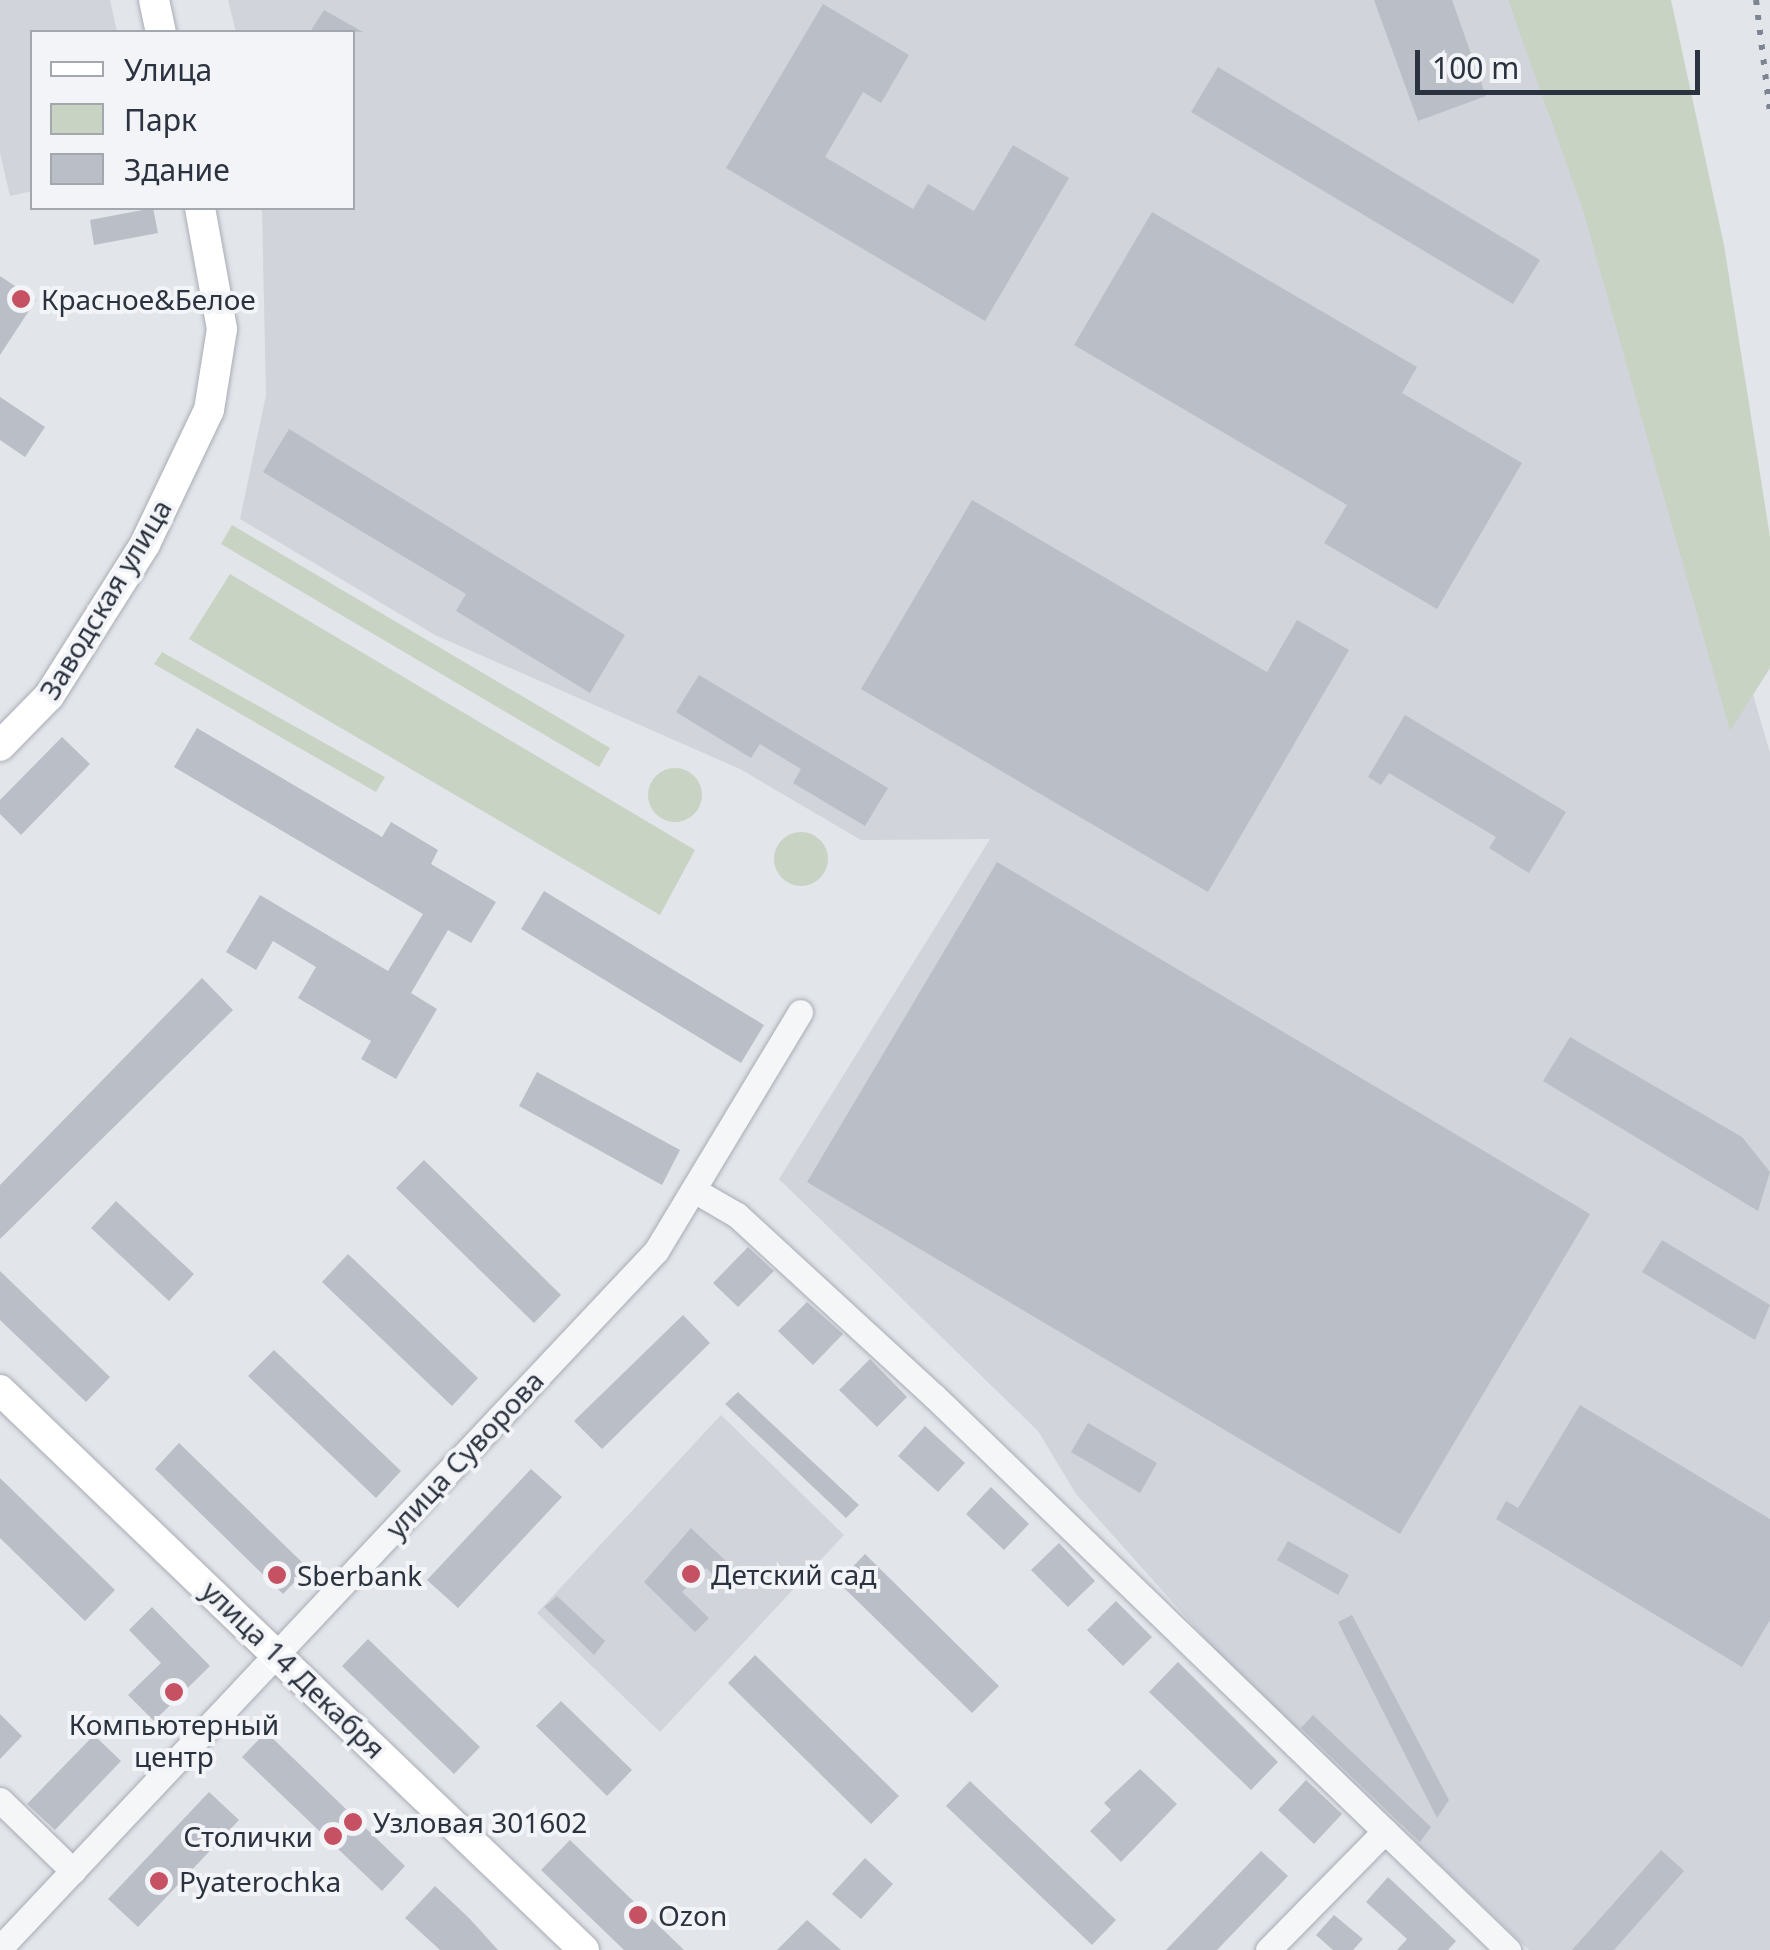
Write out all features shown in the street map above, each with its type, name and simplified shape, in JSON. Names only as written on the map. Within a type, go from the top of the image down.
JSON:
[{"type":"main road","points":[[154,0],[161,30]]},
{"type":"main road","name":"Заводская улица","points":[[0,746],[43,705],[145,544],[209,410],[222,329],[200,210]]},
{"type":"main road","name":"улица 14 Декабря","points":[[0,1390],[282,1656],[584,1950]]},
{"type":"street","name":"улица Суворова","points":[[0,1948],[282,1656],[656,1251],[699,1193],[800,1012]]},
{"type":"street","points":[[699,1193],[737,1215],[947,1408],[1508,1950]]},
{"type":"street","points":[[0,1800],[72,1871]]},
{"type":"street","points":[[1268,1950],[1385,1831]]},
{"type":"shaded area","points":[[0,0],[110,0],[117,30],[30,30],[30,191],[10,196],[0,153]]},
{"type":"shaded area","points":[[228,0],[1531,0],[1647,328],[1770,753],[1770,1950],[1529,1950],[1219,1654],[1076,1494],[1038,1431],[779,1179],[990,839],[861,840],[740,769],[435,635],[240,519],[266,395],[262,210],[355,210],[355,30],[236,30]]},
{"type":"shaded area","name":"Детский сад","points":[[721,1415],[844,1535],[660,1732],[537,1613]]},
{"type":"green space","points":[[1508,0],[1671,0],[1724,245],[1770,537],[1770,668],[1730,731],[1583,210]]},
{"type":"green space","points":[[232,525],[610,748],[599,767],[221,544]]},
{"type":"green space","points":[[230,574],[695,850],[660,915],[189,639]]},
{"type":"green space","points":[[162,652],[385,777],[376,792],[154,664]]},
{"type":"green space","points":[[675,768],[694,776],[702,795],[694,814],[675,822],[656,814],[648,795],[656,776]]},
{"type":"green space","points":[[801,832],[820,840],[828,859],[820,878],[801,886],[782,878],[774,859],[782,840]]},
{"type":"building","points":[[1374,0],[1452,0],[1486,96],[1418,121]]},
{"type":"building","points":[[823,4],[909,55],[881,103],[863,92],[825,157],[913,209],[928,184],[974,211],[1013,145],[1069,178],[985,321],[726,168]]},
{"type":"building","points":[[324,10],[363,32],[355,30],[311,30]]},
{"type":"building","points":[[1218,67],[1540,260],[1513,304],[1191,112]]},
{"type":"building","points":[[153,210],[158,233],[94,245],[90,220]]},
{"type":"building","points":[[1152,212],[1417,367],[1402,393],[1522,463],[1437,609],[1324,543],[1347,505],[1074,345]]},
{"type":"building","points":[[0,276],[36,300],[0,355]]},
{"type":"building","points":[[0,397],[45,427],[25,457],[0,440]]},
{"type":"building","points":[[289,429],[625,635],[590,693],[456,611],[466,594],[263,472]]},
{"type":"building","points":[[972,500],[1267,672],[1297,620],[1349,650],[1208,892],[861,689]]},
{"type":"building","points":[[699,675],[888,788],[865,826],[793,783],[801,769],[760,744],[751,758],[676,712]]},
{"type":"building","points":[[1405,715],[1566,812],[1529,873],[1489,848],[1496,837],[1389,773],[1381,785],[1368,777]]},
{"type":"building","points":[[197,728],[382,837],[391,822],[438,850],[431,864],[496,902],[471,943],[448,930],[411,993],[437,1009],[396,1079],[361,1059],[371,1041],[298,998],[316,967],[273,941],[256,970],[226,952],[260,895],[388,971],[423,914],[174,767]]},
{"type":"building","points":[[62,737],[90,764],[21,835],[0,814],[0,800]]},
{"type":"building","points":[[997,862],[1590,1214],[1400,1534],[807,1182]]},
{"type":"building","points":[[544,891],[764,1025],[741,1063],[521,929]]},
{"type":"building","points":[[202,978],[233,1010],[0,1239],[0,1185]]},
{"type":"building","points":[[1570,1037],[1742,1137],[1770,1172],[1758,1211],[1543,1081]]},
{"type":"building","points":[[537,1072],[680,1150],[662,1185],[519,1106]]},
{"type":"building","points":[[424,1160],[561,1295],[534,1323],[396,1188]]},
{"type":"building","points":[[116,1201],[194,1274],[169,1301],[91,1228]]},
{"type":"building","points":[[1662,1240],[1770,1305],[1755,1340],[1642,1272]]},
{"type":"building","points":[[748,1247],[774,1271],[738,1307],[713,1283]]},
{"type":"building","points":[[348,1254],[478,1378],[452,1406],[322,1282]]},
{"type":"building","points":[[0,1271],[110,1377],[86,1402],[0,1320]]},
{"type":"building","points":[[807,1302],[843,1334],[813,1365],[778,1331]]},
{"type":"building","points":[[683,1315],[710,1343],[602,1449],[574,1421]]},
{"type":"building","points":[[274,1350],[401,1471],[376,1498],[248,1376]]},
{"type":"building","points":[[870,1359],[907,1397],[877,1427],[839,1390]]},
{"type":"building","points":[[738,1392],[859,1505],[846,1518],[725,1404]]},
{"type":"building","points":[[1580,1405],[1770,1519],[1770,1620],[1742,1667],[1496,1519],[1506,1501],[1518,1508]]},
{"type":"building","points":[[1088,1423],[1157,1463],[1140,1493],[1071,1452]]},
{"type":"building","points":[[925,1426],[965,1463],[938,1492],[898,1456]]},
{"type":"building","points":[[179,1443],[308,1568],[283,1594],[155,1469]]},
{"type":"building","points":[[531,1469],[562,1497],[458,1608],[427,1580]]},
{"type":"building","points":[[0,1478],[115,1590],[85,1621],[0,1538]]},
{"type":"building","points":[[991,1487],[1029,1524],[1004,1550],[966,1514]]},
{"type":"building","points":[[691,1528],[745,1579],[732,1593],[706,1568],[682,1592],[709,1618],[695,1632],[644,1582]]},
{"type":"building","points":[[1288,1541],[1349,1575],[1338,1595],[1277,1560]]},
{"type":"building","points":[[1059,1543],[1095,1581],[1068,1607],[1031,1570]]},
{"type":"building","points":[[865,1554],[999,1686],[972,1713],[838,1582]]},
{"type":"building","points":[[557,1596],[605,1641],[594,1655],[544,1607]]},
{"type":"building","points":[[1116,1601],[1152,1637],[1123,1666],[1087,1630]]},
{"type":"building","points":[[152,1607],[210,1666],[154,1721],[128,1695],[161,1663],[129,1630]]},
{"type":"building","points":[[1352,1615],[1449,1800],[1437,1818],[1338,1622]]},
{"type":"building","points":[[368,1639],[480,1747],[454,1774],[342,1666]]},
{"type":"building","points":[[755,1655],[899,1796],[871,1824],[728,1683]]},
{"type":"building","points":[[1178,1662],[1278,1762],[1251,1790],[1149,1692]]},
{"type":"building","points":[[561,1701],[632,1770],[607,1796],[536,1726]]},
{"type":"building","points":[[0,1714],[22,1736],[0,1759]]},
{"type":"building","points":[[1313,1715],[1431,1827],[1420,1842],[1301,1728]]},
{"type":"building","points":[[266,1732],[405,1866],[382,1891],[242,1757]]},
{"type":"building","points":[[94,1735],[121,1761],[55,1830],[27,1804]]},
{"type":"building","points":[[1140,1769],[1177,1804],[1121,1862],[1090,1831],[1111,1810],[1104,1803]]},
{"type":"building","points":[[1306,1780],[1342,1814],[1314,1844],[1278,1810]]},
{"type":"building","points":[[970,1781],[1116,1920],[1092,1945],[946,1806]]},
{"type":"building","points":[[209,1792],[239,1820],[138,1927],[108,1899]]},
{"type":"building","points":[[570,1840],[684,1950],[624,1950],[541,1870]]},
{"type":"building","points":[[1661,1850],[1684,1871],[1614,1950],[1572,1950]]},
{"type":"building","points":[[1261,1851],[1288,1876],[1217,1950],[1166,1950]]},
{"type":"building","points":[[865,1858],[893,1884],[861,1919],[832,1894]]},
{"type":"building","points":[[1388,1877],[1456,1941],[1448,1950],[1397,1950],[1407,1939],[1366,1902]]},
{"type":"building","points":[[435,1886],[498,1950],[440,1950],[405,1918]]},
{"type":"building","points":[[1334,1915],[1363,1939],[1353,1950],[1333,1950],[1316,1935]]},
{"type":"building","points":[[807,1920],[841,1950],[777,1950]]},
{"type":"railway","points":[[1756,0],[1770,113]]},
{"type":"place","name":"Красное&Белое","points":[[21,299]]},
{"type":"place","name":"Детский сад","points":[[691,1574]]},
{"type":"place","name":"Sberbank","points":[[277,1575]]},
{"type":"place","name":"Компьютерный центр","points":[[174,1692]]},
{"type":"place","name":"Узловая 301602","points":[[353,1822]]},
{"type":"place","name":"Столички","points":[[333,1836]]},
{"type":"place","name":"Pyaterochka","points":[[159,1881]]},
{"type":"place","name":"Ozon","points":[[638,1915]]}]
